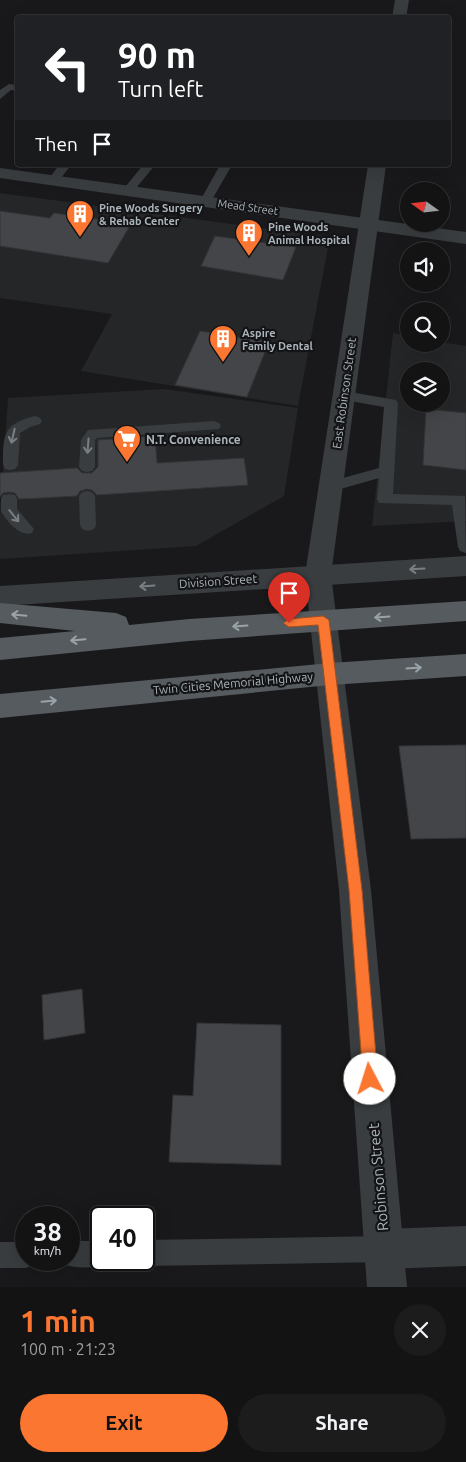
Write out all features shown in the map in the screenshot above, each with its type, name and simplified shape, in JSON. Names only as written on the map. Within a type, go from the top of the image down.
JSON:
[{"type":"main road","points":[[0,649],[189,630],[466,611]]},
{"type":"main road","points":[[0,613],[189,630]]},
{"type":"main road","name":"Twin Cities Memorial Highway","points":[[0,706],[330,674],[466,665]]},
{"type":"street","points":[[400,15],[402,0]]},
{"type":"street","name":"East Robinson Street","points":[[323,620],[318,575],[377,167]]},
{"type":"street","name":"Mead Street","points":[[0,173],[466,238]]},
{"type":"street","name":"Division Street","points":[[0,596],[466,566]]},
{"type":"street","name":"Robinson Street","points":[[323,620],[355,890],[388,1287]]},
{"type":"street","points":[[384,1249],[466,1246]]},
{"type":"lane","points":[[0,96],[9,87],[15,88]]},
{"type":"lane","points":[[54,180],[64,167]]},
{"type":"lane","points":[[128,191],[147,167]]},
{"type":"lane","points":[[206,201],[225,167]]},
{"type":"lane","points":[[344,396],[390,403],[385,500],[459,500],[466,547]]},
{"type":"lane","points":[[10,465],[12,433],[22,423],[35,421]]},
{"type":"lane","points":[[87,467],[88,440],[93,433],[214,426]]},
{"type":"lane","points":[[330,487],[386,470]]},
{"type":"lane","points":[[87,496],[88,525]]},
{"type":"lane","points":[[9,499],[9,511],[26,529]]},
{"type":"lane","points":[[155,1253],[384,1249]]},
{"type":"lane","points":[[0,1255],[15,1255]]},
{"type":"shaded area","points":[[0,193],[330,237],[298,406],[81,371],[112,314],[0,298]]},
{"type":"shaded area","points":[[393,333],[400,334],[400,352],[450,352],[450,343],[466,346],[466,521],[372,526]]},
{"type":"shaded area","points":[[164,389],[298,408],[284,496],[196,546],[0,559],[0,513],[8,398]]},
{"type":"building","name":"Pine Woods Surgery & Rehab Center","points":[[0,211],[50,218],[54,213],[131,224],[108,263],[0,246]]},
{"type":"building","name":"Pine Woods Animal Hospital","points":[[215,236],[296,247],[283,280],[201,266]]},
{"type":"building","name":"Aspire Family Dental","points":[[200,331],[269,342],[247,397],[175,385]]},
{"type":"building","points":[[426,412],[466,413],[466,470],[423,465]]},
{"type":"building","points":[[155,436],[157,463],[244,458],[248,485],[97,495],[92,490],[87,489],[80,491],[77,496],[19,499],[15,493],[9,492],[3,493],[0,497],[0,473],[77,468],[82,473],[92,473],[98,467],[98,440]]},
{"type":"building","points":[[466,745],[466,838],[411,839],[399,746]]},
{"type":"building","points":[[82,989],[85,1033],[44,1040],[42,995]]},
{"type":"building","points":[[197,1023],[281,1025],[281,1165],[169,1162],[173,1095],[193,1096]]},
{"type":"place","name":"Pine Woods Surgery & Rehab Center","points":[[80,238]]},
{"type":"place","name":"Pine Woods Animal Hospital","points":[[249,257]]},
{"type":"place","name":"Aspire Family Dental","points":[[223,363]]},
{"type":"place","name":"N.T. Convenience","points":[[127,463]]},
{"type":"route","points":[[289,623],[323,620],[355,890],[370,1079]]}]
